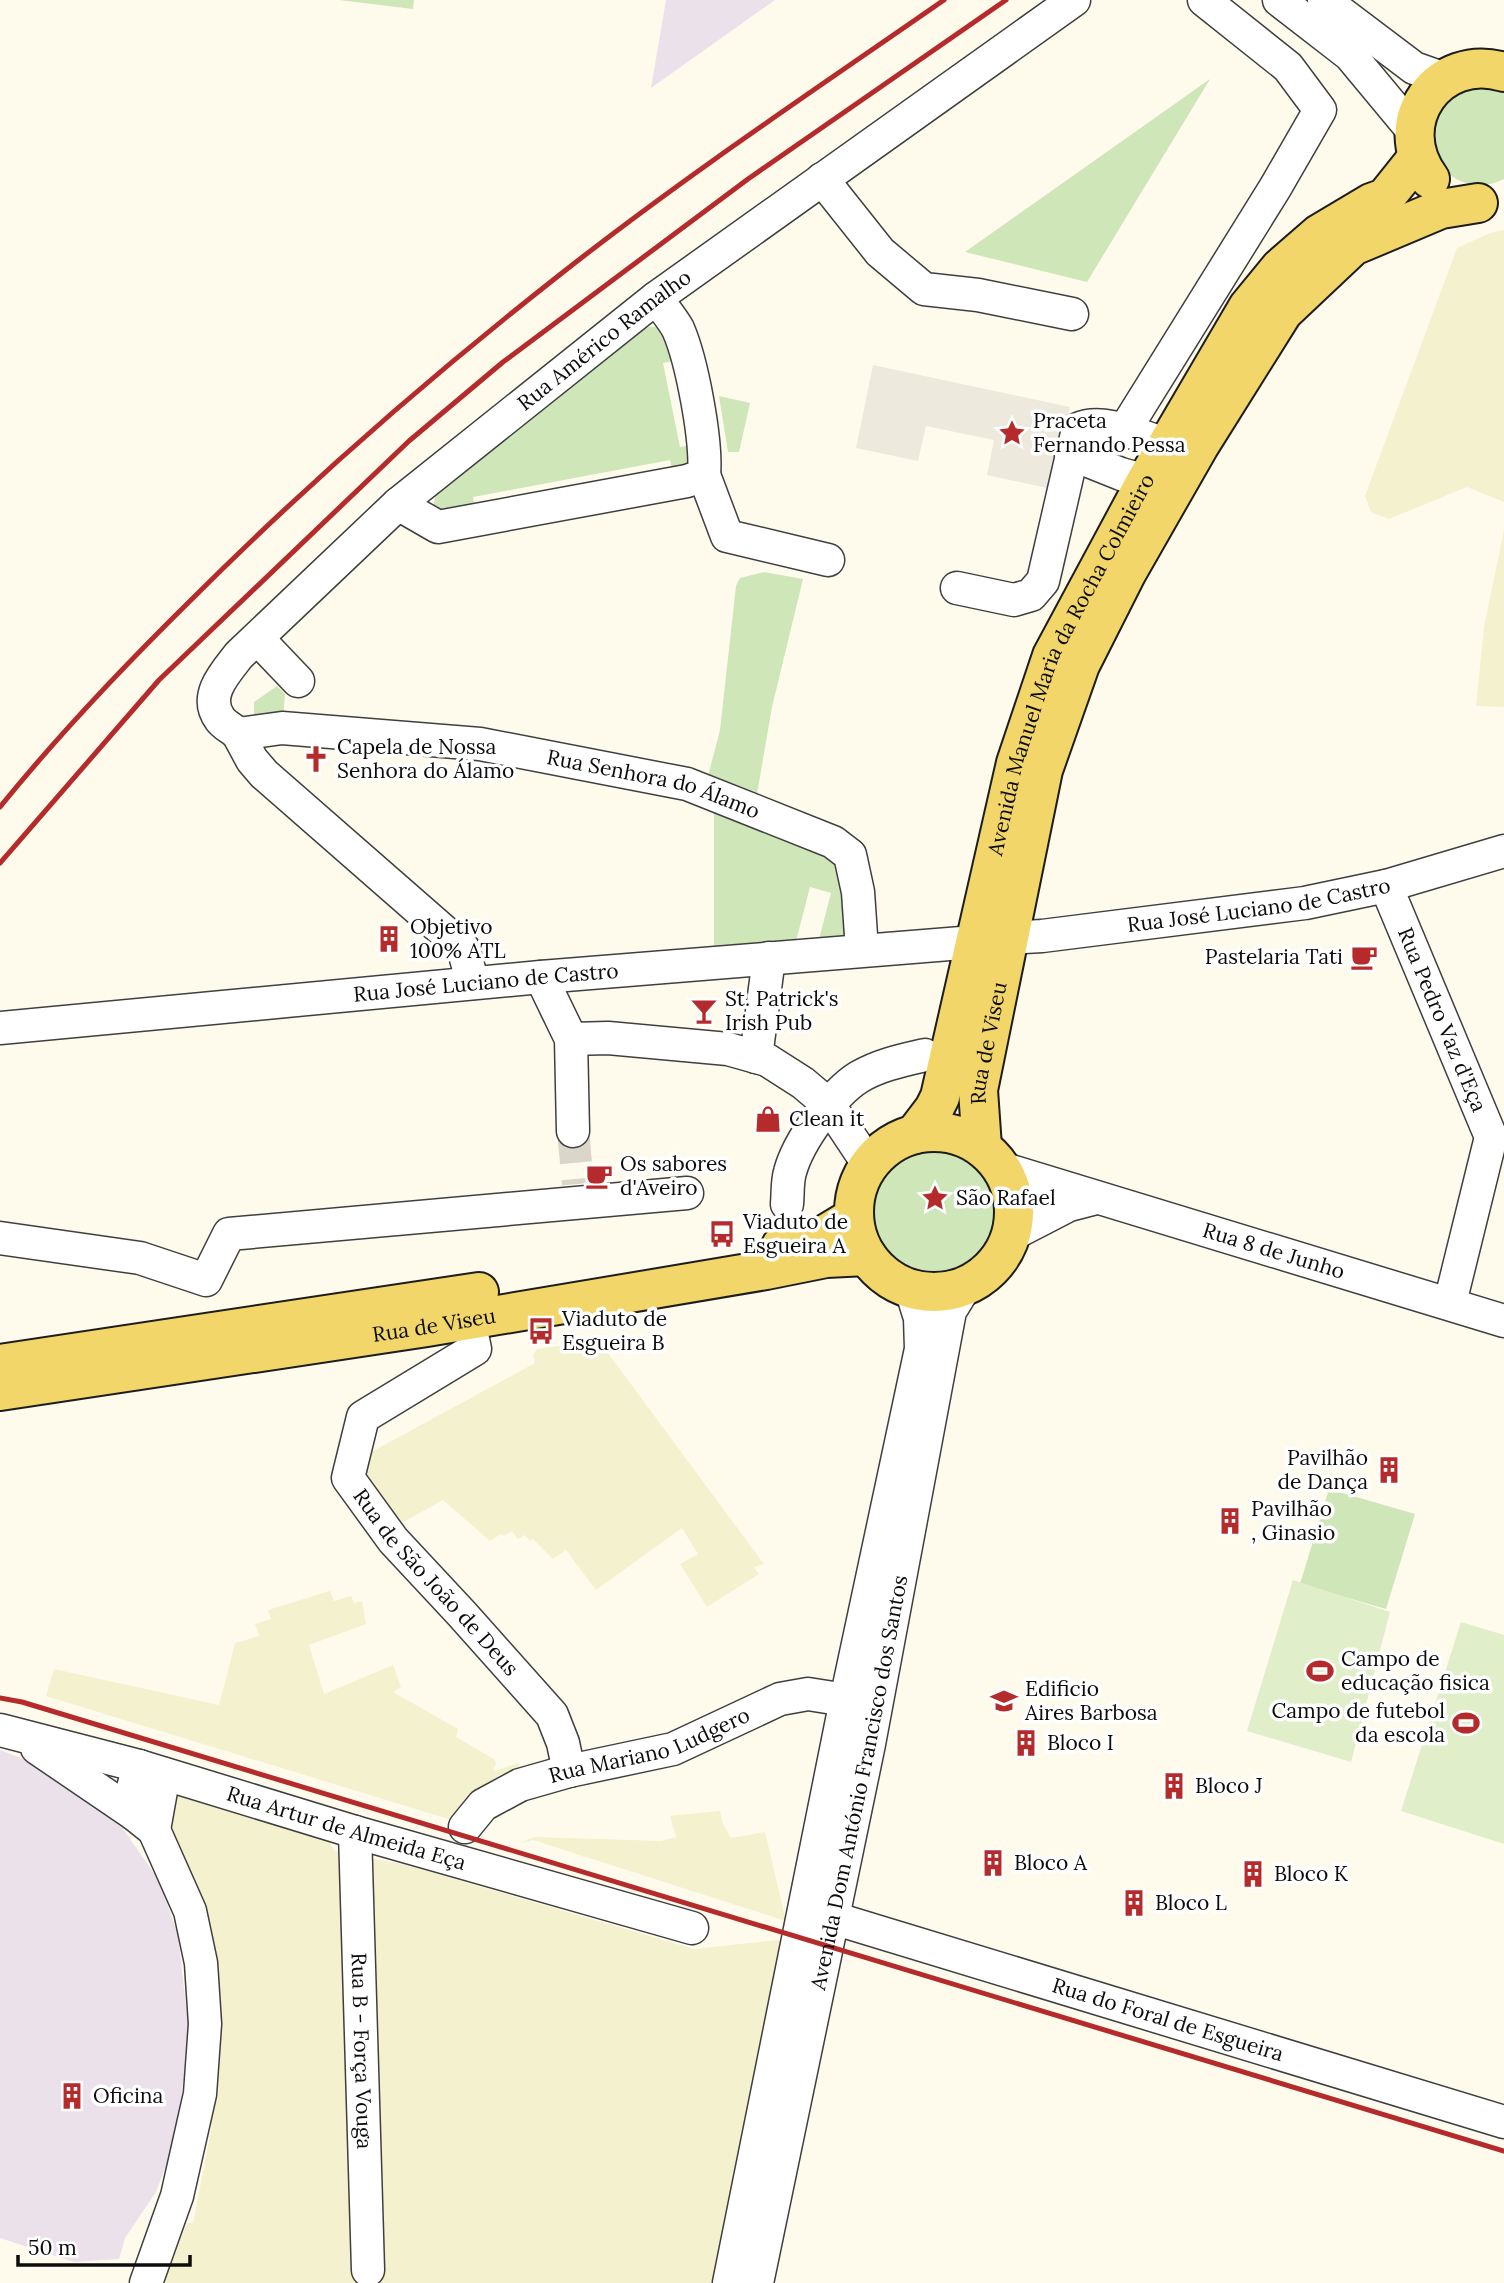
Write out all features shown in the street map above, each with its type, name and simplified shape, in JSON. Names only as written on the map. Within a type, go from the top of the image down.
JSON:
[{"type":"main road","points":[[1483,65],[1432,89],[1422,103],[1415,145],[1433,183],[1445,193],[1460,200],[1491,201]]},
{"type":"main road","name":"Avenida Manuel Maria da Rocha Colmieiro","points":[[991,940],[1016,763],[1052,656],[1146,481],[1248,307],[1280,268],[1320,234],[1371,203],[1385,198],[1415,145]]},
{"type":"main road","name":"Avenida Manuel Maria da Rocha Colmieiro","points":[[991,940],[1043,769],[1080,666],[1127,572],[1199,446],[1283,312],[1353,246],[1441,209],[1491,201]]},
{"type":"main road","name":"Rua de Viseu","points":[[915,1134],[940,1097],[991,940]]},
{"type":"main road","name":"Rua de Viseu","points":[[991,940],[978,1090],[992,1157],[1010,1186],[1015,1207],[1011,1235],[1006,1248],[990,1270],[966,1285],[939,1292],[912,1289],[886,1277],[860,1244],[854,1217],[857,1189],[869,1164],[889,1145],[915,1134],[929,1132],[957,1135],[992,1157]]},
{"type":"main road","name":"Rua de Viseu","points":[[0,1364],[764,1250],[820,1238],[854,1217]]},
{"type":"main road","name":"Rua de Viseu","points":[[0,1391],[469,1320],[826,1258],[867,1256]]},
{"type":"street","name":"Rua Américo Ramalho","points":[[238,734],[220,719],[213,699],[220,678],[239,655],[398,504],[656,298],[1074,0]]},
{"type":"street","points":[[1124,431],[1275,188],[1320,110],[1287,66],[1204,0]]},
{"type":"street","points":[[1279,0],[1358,44],[1414,68],[1483,65]]},
{"type":"street","points":[[1324,0],[1358,44],[1415,145]]},
{"type":"street","points":[[822,179],[880,252],[924,289],[978,295],[1072,314]]},
{"type":"street","points":[[656,298],[677,327],[687,352],[706,456],[704,475],[727,536],[828,560]]},
{"type":"street","points":[[957,588],[1014,600],[1031,595],[1043,581],[1078,429],[1090,424],[1168,445]]},
{"type":"street","points":[[1071,454],[1146,481]]},
{"type":"street","points":[[398,504],[438,527],[687,481],[704,475]]},
{"type":"street","points":[[258,639],[298,681]]},
{"type":"street","name":"Rua Senhora do Álamo","points":[[238,734],[282,728],[480,744],[687,784],[832,842],[850,855],[858,892],[862,950]]},
{"type":"street","points":[[238,734],[252,760],[264,774],[463,948],[473,984]]},
{"type":"street","name":"Rua José Luciano de Castro","points":[[0,1028],[541,977],[1067,933],[1305,903],[1386,886],[1504,851]]},
{"type":"street","name":"Rua Pedro Vaz d'Eça","points":[[1386,886],[1491,1138],[1450,1303]]},
{"type":"street","points":[[755,1057],[769,958]]},
{"type":"street","points":[[541,977],[571,1039],[573,1131]]},
{"type":"street","points":[[571,1039],[608,1038],[728,1049],[767,1060],[803,1083],[829,1105],[869,1164]]},
{"type":"street","points":[[787,1204],[790,1172],[803,1141],[829,1105],[858,1077],[895,1062],[925,1055]]},
{"type":"street","name":"Rua 8 de Junho","points":[[992,1157],[1097,1198],[1450,1303]]},
{"type":"street","points":[[0,1238],[140,1258],[206,1280],[229,1234],[579,1193],[687,1193]]},
{"type":"street","points":[[1011,1235],[1069,1205],[1097,1198]]},
{"type":"street","name":"Avenida Dom António Francisco dos Santos","points":[[757,2283],[869,1744],[950,1311],[966,1285]]},
{"type":"street","name":"Avenida Dom António Francisco dos Santos","points":[[729,2283],[846,1700],[921,1349],[920,1318],[912,1289]]},
{"type":"street","points":[[1450,1303],[1504,1321]]},
{"type":"street","name":"Rua de São João de Deus","points":[[469,1320],[475,1349],[363,1417],[348,1478],[393,1540],[552,1715],[563,1743],[569,1771]]},
{"type":"street","name":"Rua Mariano Ludgero","points":[[466,1827],[483,1805],[520,1785],[569,1771],[673,1749],[780,1699],[808,1694],[846,1700]]},
{"type":"street","points":[[6,1731],[144,1822],[190,1911],[201,1963],[205,2024],[200,2094],[180,2183],[146,2283]]},
{"type":"street","name":"Rua Artur de Almeida Eça","points":[[6,1731],[151,1770],[355,1832],[692,1928]]},
{"type":"street","points":[[144,1822],[151,1770]]},
{"type":"street","name":"Rua B - Força Vouga","points":[[355,1832],[368,2270]]},
{"type":"street","name":"Rua do Foral de Esgueira","points":[[832,1918],[1504,2122]]},
{"type":"shaded area","points":[[666,0],[775,0],[651,88]]},
{"type":"shaded area","points":[[1504,230],[1504,502],[1467,487],[1389,519],[1371,512],[1365,496],[1457,248],[1490,233]]},
{"type":"shaded area","name":"Praceta Fernando Pessa","points":[[873,365],[1070,407],[1052,489],[987,475],[994,440],[926,426],[918,461],[856,448]]},
{"type":"shaded area","points":[[1504,530],[1504,707],[1476,706],[1484,627]]},
{"type":"shaded area","points":[[599,1341],[764,1564],[754,1567],[759,1574],[707,1607],[680,1564],[698,1554],[682,1528],[596,1590],[566,1550],[553,1559],[533,1539],[530,1541],[525,1535],[518,1539],[512,1531],[490,1541],[443,1500],[391,1529],[360,1466],[366,1455],[535,1363],[533,1355],[537,1349]]},
{"type":"shaded area","points":[[330,1591],[334,1601],[351,1596],[354,1603],[362,1601],[366,1624],[309,1645],[324,1694],[393,1665],[401,1687],[393,1692],[458,1729],[456,1737],[494,1759],[495,1771],[518,1763],[523,1776],[455,1821],[46,1696],[54,1669],[219,1705],[235,1643],[259,1636],[255,1624],[271,1619],[268,1610]]},
{"type":"shaded area","points":[[0,1750],[42,1766],[105,1803],[160,1882],[178,1936],[188,2023],[175,2142],[156,2192],[125,2238],[119,2259],[74,2262],[0,2238]]},
{"type":"shaded area","points":[[163,1789],[326,1837],[335,1851],[406,1865],[694,1949],[778,1940],[783,1946],[714,2283],[163,2283],[187,2223],[193,2223],[212,2126],[208,2124],[213,2085],[160,1826]]},
{"type":"shaded area","points":[[720,1811],[722,1822],[731,1838],[765,1832],[786,1921],[533,1840],[518,1844],[534,1837],[661,1841],[676,1837],[670,1816]]},
{"type":"green space","points":[[339,0],[414,0],[413,9]]},
{"type":"green space","points":[[1210,79],[1087,282],[965,252]]},
{"type":"green space","points":[[1468,84],[1504,89],[1504,179],[1494,183],[1474,185],[1456,179],[1441,165],[1430,146],[1430,132],[1436,108]]},
{"type":"green space","points":[[649,327],[663,327],[681,359],[663,363],[680,447],[697,444],[697,465],[673,474],[670,460],[473,497],[476,514],[446,520],[433,508],[435,497],[638,332]]},
{"type":"green space","points":[[719,396],[750,403],[739,452],[728,452]]},
{"type":"green space","points":[[764,572],[803,579],[772,707],[757,794],[752,796],[707,780],[720,730],[736,586],[740,578]]},
{"type":"green space","points":[[277,686],[285,694],[283,719],[254,717],[254,702]]},
{"type":"green space","points":[[714,806],[848,855],[856,939],[818,943],[831,893],[810,887],[795,945],[714,950]]},
{"type":"green space","points":[[935,1143],[960,1148],[980,1162],[994,1182],[999,1207],[994,1232],[980,1252],[960,1266],[935,1271],[910,1266],[890,1252],[876,1232],[871,1207],[876,1182],[890,1162],[910,1148]]},
{"type":"green space","points":[[1329,1489],[1415,1514],[1386,1609],[1300,1584]]},
{"type":"green space","name":"Campo de educação fisica","points":[[1293,1580],[1390,1612],[1351,1762],[1247,1731]]},
{"type":"green space","name":"Campo de futebol da escola","points":[[1461,1622],[1504,1635],[1504,1844],[1401,1811]]},
{"type":"tunnel","points":[[573,1131],[578,1184]]},
{"type":"railway","points":[[0,807],[69,727],[166,625],[280,514],[418,390],[562,273],[656,202],[944,0]]},
{"type":"railway","points":[[0,863],[159,680],[409,441],[503,362],[748,179],[1006,0]]},
{"type":"railway","points":[[0,1698],[22,1702],[1504,2151]]},
{"type":"place","name":"Praceta Fernando Pessa","points":[[1012,433]]},
{"type":"place","name":"Capela de Nossa Senhora do Álamo","points":[[316,759]]},
{"type":"place","name":"Objetivo 100% ATL","points":[[389,939]]},
{"type":"place","name":"Pastelaria Tati","points":[[1364,957]]},
{"type":"place","name":"St. Patrick's Irish Pub","points":[[704,1011]]},
{"type":"place","name":"Clean it","points":[[768,1119]]},
{"type":"place","name":"Os sabores d'Aveiro","points":[[599,1176]]},
{"type":"place","name":"São Rafael","points":[[935,1198]]},
{"type":"place","name":"Viaduto de Esgueira A","points":[[722,1234]]},
{"type":"place","name":"Viaduto de Esgueira B","points":[[541,1331]]},
{"type":"place","name":"Pavilhão de Dança","points":[[1389,1470]]},
{"type":"place","name":"Pavilhão , Ginasio","points":[[1230,1521]]},
{"type":"place","name":"Campo de educação fisica","points":[[1320,1671]]},
{"type":"place","name":"Edificio Aires Barbosa","points":[[1004,1701]]},
{"type":"place","name":"Campo de futebol da escola","points":[[1466,1723]]},
{"type":"place","name":"Bloco I","points":[[1026,1743]]},
{"type":"place","name":"Bloco J","points":[[1174,1786]]},
{"type":"place","name":"Bloco A","points":[[993,1863]]},
{"type":"place","name":"Bloco K","points":[[1253,1874]]},
{"type":"place","name":"Bloco L","points":[[1134,1903]]},
{"type":"place","name":"Oficina","points":[[72,2096]]}]
